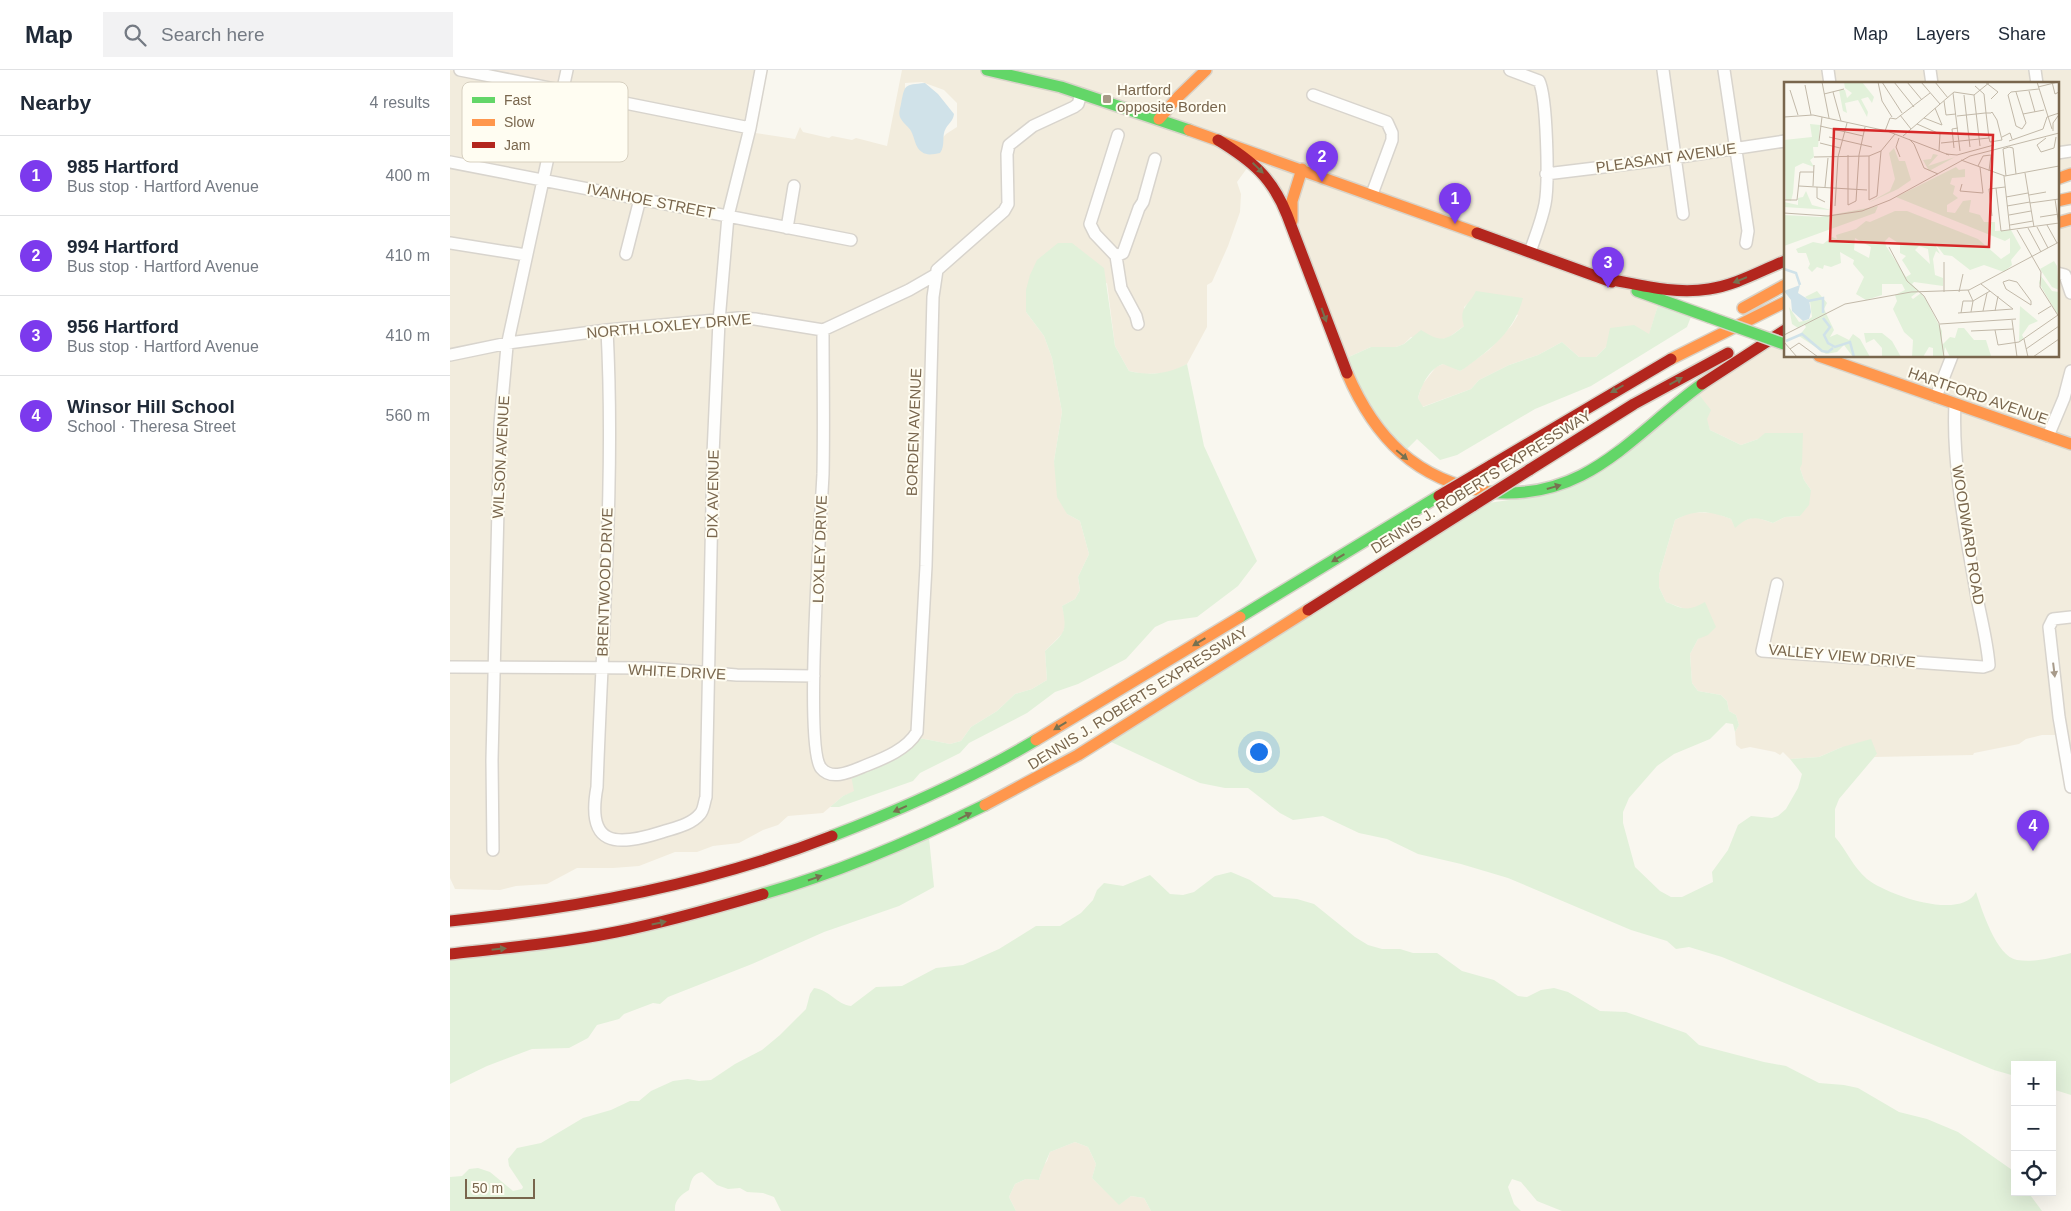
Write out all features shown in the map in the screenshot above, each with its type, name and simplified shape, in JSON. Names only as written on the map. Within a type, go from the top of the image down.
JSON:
[{"type":"main road","points":[[987,70],[1081,94],[1159,119],[1372,194],[1784,344]]},
{"type":"main road","points":[[1159,119],[1178,97],[1206,70]]},
{"type":"main road","points":[[1218,140],[1249,160],[1267,178],[1281,199],[1351,385],[1376,429],[1398,452],[1428,473],[1456,485],[1486,492],[1513,494],[1544,490],[1570,482],[1587,474],[1614,456],[1673,406],[1784,331]]},
{"type":"main road","points":[[1296,238],[1291,209],[1302,169]]},
{"type":"main road","points":[[2058,177],[2071,173]]},
{"type":"main road","points":[[2058,201],[2071,198]]},
{"type":"main road","points":[[2058,223],[2071,219]]},
{"type":"main road","points":[[1602,278],[1670,289],[1703,290],[1729,284],[1784,261]]},
{"type":"main road","points":[[1648,372],[1715,324],[1784,286]]},
{"type":"main road","name":"DENNIS J. ROBERTS EXPRESSWAY","points":[[450,921],[568,907],[669,887],[784,854],[896,811],[959,782],[1034,741],[1648,372],[1724,331],[1784,302]]},
{"type":"main road","name":"DENNIS J. ROBERTS EXPRESSWAY","points":[[450,954],[564,941],[698,914],[805,881],[925,835],[1018,789],[1078,755],[1529,470],[1664,387],[1784,326]]},
{"type":"main road","name":"HARTFORD AVENUE","points":[[1825,358],[2071,444]]},
{"type":"street","points":[[460,70],[518,82]]},
{"type":"street","name":"DIX AVENUE","points":[[601,834],[619,841],[643,838],[690,822],[702,813],[706,796],[713,454],[719,321],[728,216],[750,128],[761,70]]},
{"type":"street","points":[[1510,70],[1539,81],[1542,86],[1546,174],[1545,204],[1530,252]]},
{"type":"street","points":[[1663,70],[1683,214]]},
{"type":"street","points":[[1724,70],[1748,231],[1746,243]]},
{"type":"street","points":[[823,330],[910,290],[935,275],[941,265],[1004,211],[1008,204],[1007,154],[1009,145],[1033,126],[1074,108],[1078,104],[1081,94]]},
{"type":"street","points":[[1313,95],[1387,122],[1392,133],[1392,140],[1372,194]]},
{"type":"street","points":[[628,104],[750,128]]},
{"type":"street","points":[[1118,135],[1090,224],[1095,234],[1116,256],[1121,288],[1136,316],[1138,324]]},
{"type":"street","points":[[1206,146],[1218,140]]},
{"type":"street","name":"PLEASANT AVENUE","points":[[1546,174],[1676,158],[1784,141]]},
{"type":"street","points":[[2058,153],[2071,151]]},
{"type":"street","points":[[1116,256],[1123,253],[1139,208],[1144,202],[1155,160]]},
{"type":"street","name":"IVANHOE STREET","points":[[450,162],[851,240]]},
{"type":"street","name":"WILSON AVENUE","points":[[493,850],[492,760],[500,424],[508,343],[546,162]]},
{"type":"street","points":[[787,228],[794,186]]},
{"type":"street","points":[[626,254],[640,199]]},
{"type":"street","points":[[450,243],[526,255]]},
{"type":"street","points":[[2058,273],[2065,275],[2071,293]]},
{"type":"street","name":"BORDEN AVENUE","points":[[820,767],[825,772],[832,774],[846,773],[903,748],[917,732],[925,575],[935,275]]},
{"type":"street","name":"NORTH LOXLEY DRIVE","points":[[450,355],[508,343],[607,330],[738,318],[823,330]]},
{"type":"street","name":"BRENTWOOD DRIVE","points":[[601,834],[595,819],[594,804],[598,787],[606,573],[610,386],[607,330]]},
{"type":"street","name":"LOXLEY DRIVE","points":[[820,767],[815,749],[814,676],[823,473],[823,330]]},
{"type":"street","points":[[1936,397],[1951,358]]},
{"type":"street","points":[[2048,436],[2064,398],[2071,371]]},
{"type":"street","name":"WOODWARD ROAD","points":[[1955,404],[1954,423],[1958,470],[1975,587],[1988,647],[1989,665]]},
{"type":"street","name":"VALLEY VIEW DRIVE","points":[[1777,584],[1762,652],[1983,667],[1989,665]]},
{"type":"street","points":[[2071,617],[2053,619],[2049,627],[2058,707],[2071,786]]},
{"type":"street","name":"WHITE DRIVE","points":[[450,667],[494,669],[651,668],[737,675],[814,676]]},
{"type":"shaded area","points":[[450,70],[517,82],[462,82],[462,162],[628,162],[628,82],[563,82],[567,70],[761,70],[749,132],[795,139],[800,127],[803,132],[829,138],[832,136],[852,140],[856,138],[887,146],[902,70],[2071,70],[2071,176],[2058,180],[2058,82],[1784,82],[1784,265],[1659,302],[1649,335],[1606,347],[1596,357],[1579,357],[1562,342],[1538,355],[1509,365],[1479,380],[1471,389],[1422,407],[1418,398],[1422,385],[1436,367],[1443,364],[1460,371],[1489,350],[1512,325],[1518,315],[1472,300],[1464,307],[1464,326],[1448,338],[1436,340],[1411,337],[1404,344],[1396,347],[1371,347],[1342,360],[1295,238],[1250,164],[1237,182],[1241,194],[1240,212],[1228,246],[1212,282],[1207,285],[1207,327],[1187,364],[1170,373],[1144,374],[1129,371],[1115,346],[1107,283],[1026,312],[1044,336],[1052,358],[1062,412],[1054,461],[1067,514],[1080,521],[1089,554],[1078,577],[1080,590],[1075,599],[1062,606],[1066,622],[1063,633],[1045,651],[1047,680],[1032,689],[1015,694],[997,711],[971,727],[961,741],[950,744],[914,737],[854,792],[843,796],[823,813],[788,816],[778,825],[763,830],[739,843],[713,846],[697,852],[675,852],[639,866],[577,868],[547,884],[516,886],[500,890],[455,889],[450,878]],"holes":[[[922,82],[944,90],[957,103],[957,127],[946,134],[928,154],[905,104],[905,83]]]},
{"type":"shaded area","points":[[451,70],[567,70],[563,82],[517,82]]},
{"type":"shaded area","points":[[925,83],[938,94],[954,114],[945,131],[943,147],[940,153],[926,154],[920,150],[911,131],[902,121],[900,115],[905,89],[909,85]]},
{"type":"shaded area","points":[[2071,225],[2071,785],[2062,735],[2042,735],[2026,739],[2019,744],[1974,753],[1973,755],[1874,757],[1877,754],[1842,747],[1819,757],[1790,759],[1783,752],[1780,755],[1775,752],[1750,747],[1741,749],[1736,745],[1735,732],[1739,725],[1736,715],[1729,711],[1727,701],[1721,695],[1698,691],[1692,683],[1690,654],[1698,639],[1704,635],[1705,603],[1692,609],[1685,609],[1666,602],[1659,587],[1659,575],[1675,520],[1691,512],[1715,513],[1731,519],[1735,527],[1743,521],[1755,517],[1773,523],[1785,517],[1800,516],[1811,490],[1804,480],[1800,468],[1758,439],[1741,445],[1710,430],[1697,392],[1784,333],[1784,358],[2058,358],[2058,229]]},
{"type":"shaded area","points":[[1075,1142],[1088,1147],[1096,1164],[1092,1178],[1119,1204],[1131,1196],[1144,1198],[1151,1211],[1016,1211],[1009,1197],[1015,1184],[1026,1179],[1039,1180],[1050,1152]]},
{"type":"green space","points":[[1058,243],[1072,243],[1104,268],[1115,346],[1129,371],[1159,373],[1187,364],[1204,446],[1257,561],[1238,586],[1197,617],[1168,621],[1155,627],[1126,659],[1078,684],[1055,692],[1027,713],[969,743],[960,753],[920,773],[913,781],[839,807],[830,807],[843,796],[854,791],[850,770],[914,737],[950,744],[961,741],[971,727],[997,711],[1015,694],[1032,689],[1047,680],[1045,651],[1063,632],[1065,622],[1062,606],[1075,599],[1080,590],[1078,577],[1089,554],[1080,521],[1067,514],[1057,497],[1054,461],[1062,412],[1052,358],[1044,336],[1026,312],[1026,290],[1030,275],[1037,260]]},
{"type":"green space","points":[[1476,291],[1523,298],[1508,330],[1493,346],[1460,371],[1443,364],[1430,373],[1424,382],[1418,398],[1423,407],[1471,389],[1479,380],[1509,365],[1538,355],[1562,342],[1579,357],[1596,357],[1606,347],[1610,328],[1634,325],[1649,334],[1659,302],[1692,314],[1687,327],[1591,386],[1535,409],[1457,455],[1440,460],[1417,439],[1402,454],[1342,360],[1371,347],[1396,347],[1404,344],[1421,330],[1439,338],[1452,335],[1464,326],[1463,311]]},
{"type":"green space","points":[[1697,392],[1711,410],[1707,419],[1710,430],[1741,445],[1758,439],[1765,433],[1803,433],[1802,464],[1800,468],[1804,480],[1811,490],[1809,505],[1800,516],[1785,517],[1773,523],[1753,518],[1735,528],[1731,519],[1703,512],[1683,516],[1675,520],[1659,575],[1659,587],[1666,602],[1677,606],[1689,608],[1705,602],[1716,627],[1708,635],[1698,639],[1690,654],[1692,683],[1698,691],[1721,695],[1727,701],[1729,711],[1736,715],[1739,725],[1735,732],[1733,724],[1726,723],[1710,739],[1674,754],[1657,766],[1629,798],[1623,812],[1623,823],[1635,867],[1660,891],[1671,897],[1682,897],[1713,882],[1712,872],[1728,850],[1738,825],[1751,816],[1772,818],[1778,816],[1786,809],[1798,788],[1802,774],[1790,759],[1819,757],[1842,747],[1871,739],[1877,754],[1839,799],[1835,809],[1835,837],[1867,879],[1890,892],[1906,898],[1940,905],[1955,904],[1968,900],[1976,892],[1996,941],[2009,957],[2017,960],[2031,961],[2071,953],[2071,1095],[2056,1090],[2056,1061],[2011,1061],[2011,1075],[1994,1070],[1722,957],[1689,947],[1676,949],[1667,941],[1631,930],[1508,878],[1418,854],[1387,839],[1359,833],[1323,816],[1293,820],[1280,813],[1248,788],[1225,788],[1200,783],[1109,741],[1482,504],[1542,495]]},
{"type":"green space","points":[[929,838],[934,887],[899,906],[824,932],[752,964],[668,997],[660,1004],[653,1003],[624,1014],[619,1019],[597,1025],[588,1038],[569,1048],[532,1049],[487,1066],[450,1084],[450,955],[559,945]]},
{"type":"green space","points":[[1231,872],[1250,880],[1274,897],[1297,899],[1314,904],[1368,945],[1382,949],[1400,949],[1413,953],[1437,953],[1462,971],[1494,980],[1518,996],[1527,997],[1541,990],[1554,988],[1568,992],[1600,1011],[1626,1012],[1686,1033],[1699,1045],[1786,1066],[1819,1083],[1858,1088],[1899,1112],[1927,1119],[1958,1132],[2011,1169],[2011,1196],[2031,1196],[2042,1211],[1562,1211],[1537,1201],[1521,1182],[1512,1179],[1508,1187],[1514,1204],[1521,1211],[1151,1211],[1144,1198],[1131,1196],[1119,1205],[1092,1178],[1096,1164],[1088,1147],[1075,1142],[1050,1152],[1039,1180],[1026,1179],[1015,1184],[1009,1197],[1016,1211],[781,1211],[774,1197],[763,1193],[747,1192],[740,1188],[728,1189],[717,1185],[702,1172],[694,1176],[689,1190],[679,1198],[675,1211],[450,1211],[450,1177],[462,1176],[469,1169],[478,1168],[490,1172],[513,1191],[522,1189],[523,1187],[509,1166],[508,1159],[517,1148],[541,1143],[583,1118],[611,1110],[630,1101],[639,1101],[651,1091],[673,1081],[688,1079],[699,1081],[711,1080],[735,1064],[762,1050],[780,1035],[806,1009],[810,994],[814,988],[820,989],[841,1003],[851,1006],[876,987],[902,986],[936,968],[963,965],[999,949],[1036,926],[1060,926],[1081,913],[1093,900],[1097,890],[1104,883],[1123,886],[1150,875],[1170,894],[1183,895],[1194,892],[1215,876]]},
{"type":"traffic: fast","points":[[987,70],[1061,87],[1189,130]]},
{"type":"traffic: fast","points":[[1637,291],[1709,317]]},
{"type":"traffic: fast","points":[[1709,317],[1784,344]]},
{"type":"traffic: fast","points":[[1488,492],[1523,492],[1553,487],[1580,476],[1629,444],[1702,384]]},
{"type":"traffic: fast","points":[[1240,617],[1439,496]]},
{"type":"traffic: fast","points":[[832,836],[936,792],[987,768],[1036,740]]},
{"type":"traffic: fast","points":[[763,894],[820,876],[876,854],[931,831],[985,805]]},
{"type":"traffic: slow","points":[[1159,119],[1178,97],[1206,70]]},
{"type":"traffic: slow","points":[[1189,130],[1477,233]]},
{"type":"traffic: slow","points":[[1292,221],[1292,201],[1302,169]]},
{"type":"traffic: slow","points":[[2058,179],[2071,174]]},
{"type":"traffic: slow","points":[[2058,201],[2071,198]]},
{"type":"traffic: slow","points":[[2058,223],[2071,219]]},
{"type":"traffic: slow","points":[[1743,308],[1784,286]]},
{"type":"traffic: slow","points":[[1671,359],[1784,302]]},
{"type":"traffic: slow","points":[[1825,358],[2071,444]]},
{"type":"traffic: slow","points":[[1347,373],[1371,417],[1385,436],[1401,452],[1419,466],[1440,477],[1462,486],[1488,492]]},
{"type":"traffic: slow","points":[[985,805],[1078,755],[1308,610]]},
{"type":"traffic: slow","points":[[1036,740],[1240,617]]},
{"type":"traffic: jam","points":[[1218,140],[1251,163],[1275,190],[1287,215],[1347,373]]},
{"type":"traffic: jam","points":[[1477,233],[1612,282]]},
{"type":"traffic: jam","points":[[1602,278],[1669,290],[1709,289],[1729,284],[1784,261]]},
{"type":"traffic: jam","points":[[1702,384],[1784,331]]},
{"type":"traffic: jam","points":[[1529,470],[1634,404],[1728,353]]},
{"type":"traffic: jam","points":[[1490,466],[1671,359]]},
{"type":"traffic: jam","points":[[1439,496],[1490,466]]},
{"type":"traffic: jam","points":[[1474,505],[1529,470]]},
{"type":"traffic: jam","points":[[1308,610],[1474,505]]},
{"type":"traffic: jam","points":[[450,921],[547,909],[644,892],[739,868],[832,836]]},
{"type":"traffic: jam","points":[[450,954],[554,942],[616,932],[709,910],[763,894]]},
{"type":"place","name":"Hartford opposite Borden","points":[[1107,99]]},
{"type":"place","name":"994 Hartford","points":[[1322,182]]},
{"type":"place","name":"985 Hartford","points":[[1455,224]]},
{"type":"place","name":"956 Hartford","points":[[1608,288]]},
{"type":"place","name":"Winsor Hill School","points":[[2033,851]]}]
